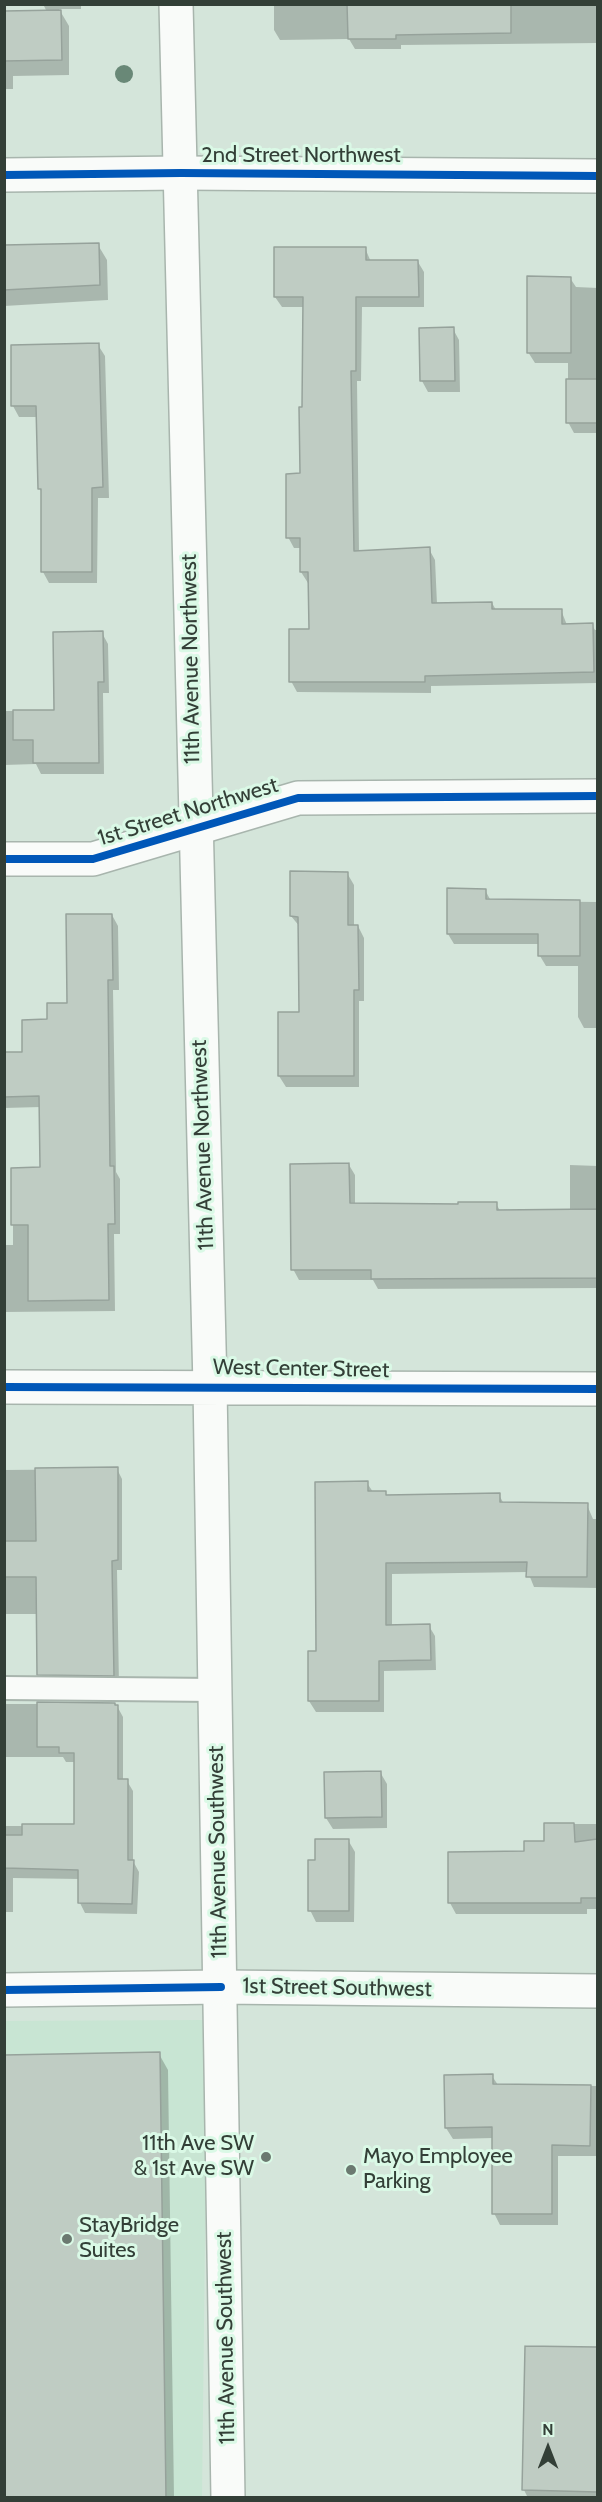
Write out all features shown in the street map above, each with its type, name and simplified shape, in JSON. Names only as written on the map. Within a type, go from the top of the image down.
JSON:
[{"type":"main road","name":"11th Avenue Northwest","points":[[176,4],[210,1386]]},
{"type":"main road","name":"2nd Street Northwest","points":[[4,175],[181,173],[597,176]]},
{"type":"main road","name":"1st Street Northwest","points":[[4,859],[93,859],[298,798],[597,796]]},
{"type":"main road","name":"11th Avenue Southwest","points":[[210,1386],[228,2498]]},
{"type":"main road","name":"West Center Street","points":[[4,1387],[597,1389]]},
{"type":"main road","name":"1st Street Southwest","points":[[4,1990],[221,1987],[597,1991]]},
{"type":"lane","points":[[4,1688],[215,1690]]},
{"type":"shaded area","points":[[204,2020],[207,2065],[202,2497],[5,2497],[4,2021]]},
{"type":"building","points":[[347,4],[511,4],[511,33],[396,35],[396,39],[348,39]]},
{"type":"building","points":[[61,10],[62,60],[4,61],[4,11]]},
{"type":"building","points":[[99,243],[100,285],[4,290],[4,245]]},
{"type":"building","points":[[274,247],[366,247],[366,260],[418,260],[419,297],[356,297],[356,371],[351,371],[354,551],[430,547],[432,603],[492,602],[492,609],[562,609],[562,624],[593,623],[594,672],[425,676],[425,682],[289,682],[289,629],[309,629],[308,572],[300,572],[300,538],[286,538],[286,474],[300,473],[299,407],[302,407],[303,297],[274,297]]},
{"type":"building","points":[[527,276],[571,277],[571,353],[527,353]]},
{"type":"building","points":[[454,327],[455,381],[420,381],[419,328]]},
{"type":"building","points":[[99,343],[103,487],[92,488],[92,572],[41,572],[41,489],[38,489],[36,406],[11,406],[11,345]]},
{"type":"building","points":[[566,379],[597,379],[597,423],[566,423]]},
{"type":"building","points":[[103,631],[104,682],[98,682],[99,763],[33,763],[33,740],[13,740],[13,710],[54,710],[53,632]]},
{"type":"building","points":[[290,871],[348,872],[348,925],[358,925],[359,990],[354,990],[354,1076],[278,1076],[278,1012],[299,1012],[298,917],[290,916]]},
{"type":"building","points":[[447,888],[486,889],[486,899],[580,900],[580,956],[538,956],[538,934],[447,934]]},
{"type":"building","points":[[66,914],[112,914],[113,980],[108,980],[110,1166],[114,1166],[115,1224],[108,1224],[109,1300],[28,1301],[28,1225],[11,1225],[11,1168],[40,1167],[39,1096],[4,1097],[4,1052],[22,1052],[22,1020],[47,1019],[47,1003],[67,1003]]},
{"type":"building","points":[[349,1163],[350,1203],[497,1202],[497,1210],[597,1209],[597,1278],[371,1279],[371,1270],[291,1270],[290,1164]]},
{"type":"building","points":[[118,1467],[118,1560],[112,1561],[114,1676],[37,1675],[36,1577],[4,1577],[4,1541],[36,1541],[35,1468]]},
{"type":"building","points":[[368,1481],[368,1491],[386,1491],[386,1495],[500,1493],[500,1502],[588,1503],[587,1577],[526,1577],[527,1562],[386,1563],[386,1625],[430,1624],[431,1660],[379,1661],[379,1701],[308,1701],[308,1651],[316,1651],[315,1482]]},
{"type":"building","points":[[37,1702],[115,1703],[118,1705],[118,1779],[128,1779],[128,1860],[134,1860],[132,1904],[78,1903],[78,1870],[4,1868],[4,1835],[22,1835],[22,1824],[74,1824],[74,1753],[59,1753],[59,1747],[37,1747]]},
{"type":"building","points":[[381,1771],[382,1817],[325,1818],[324,1772]]},
{"type":"building","points":[[544,1823],[574,1823],[575,1842],[597,1839],[597,1898],[581,1898],[581,1903],[448,1903],[448,1852],[524,1851],[524,1841],[544,1841]]},
{"type":"building","points":[[315,1839],[349,1839],[349,1911],[308,1911],[308,1860],[315,1860]]},
{"type":"building","points":[[160,2052],[166,2498],[4,2498],[4,2055]]},
{"type":"building","points":[[493,2074],[493,2084],[591,2085],[590,2146],[552,2145],[552,2214],[492,2214],[492,2127],[445,2128],[444,2075]]},
{"type":"building","points":[[525,2346],[597,2347],[597,2492],[522,2490]]},
{"type":"cycle path","points":[[4,175],[181,173],[598,176]]},
{"type":"cycle path","points":[[4,859],[93,859],[298,798],[598,796]]},
{"type":"cycle path","points":[[4,1387],[598,1389]]},
{"type":"cycle path","points":[[4,1990],[221,1987]]},
{"type":"place","name":"11th Ave SW & 1st Ave SW","points":[[266,2157]]},
{"type":"place","name":"Mayo Employee Parking","points":[[351,2170]]},
{"type":"place","name":"StayBridge Suites","points":[[67,2239]]}]
